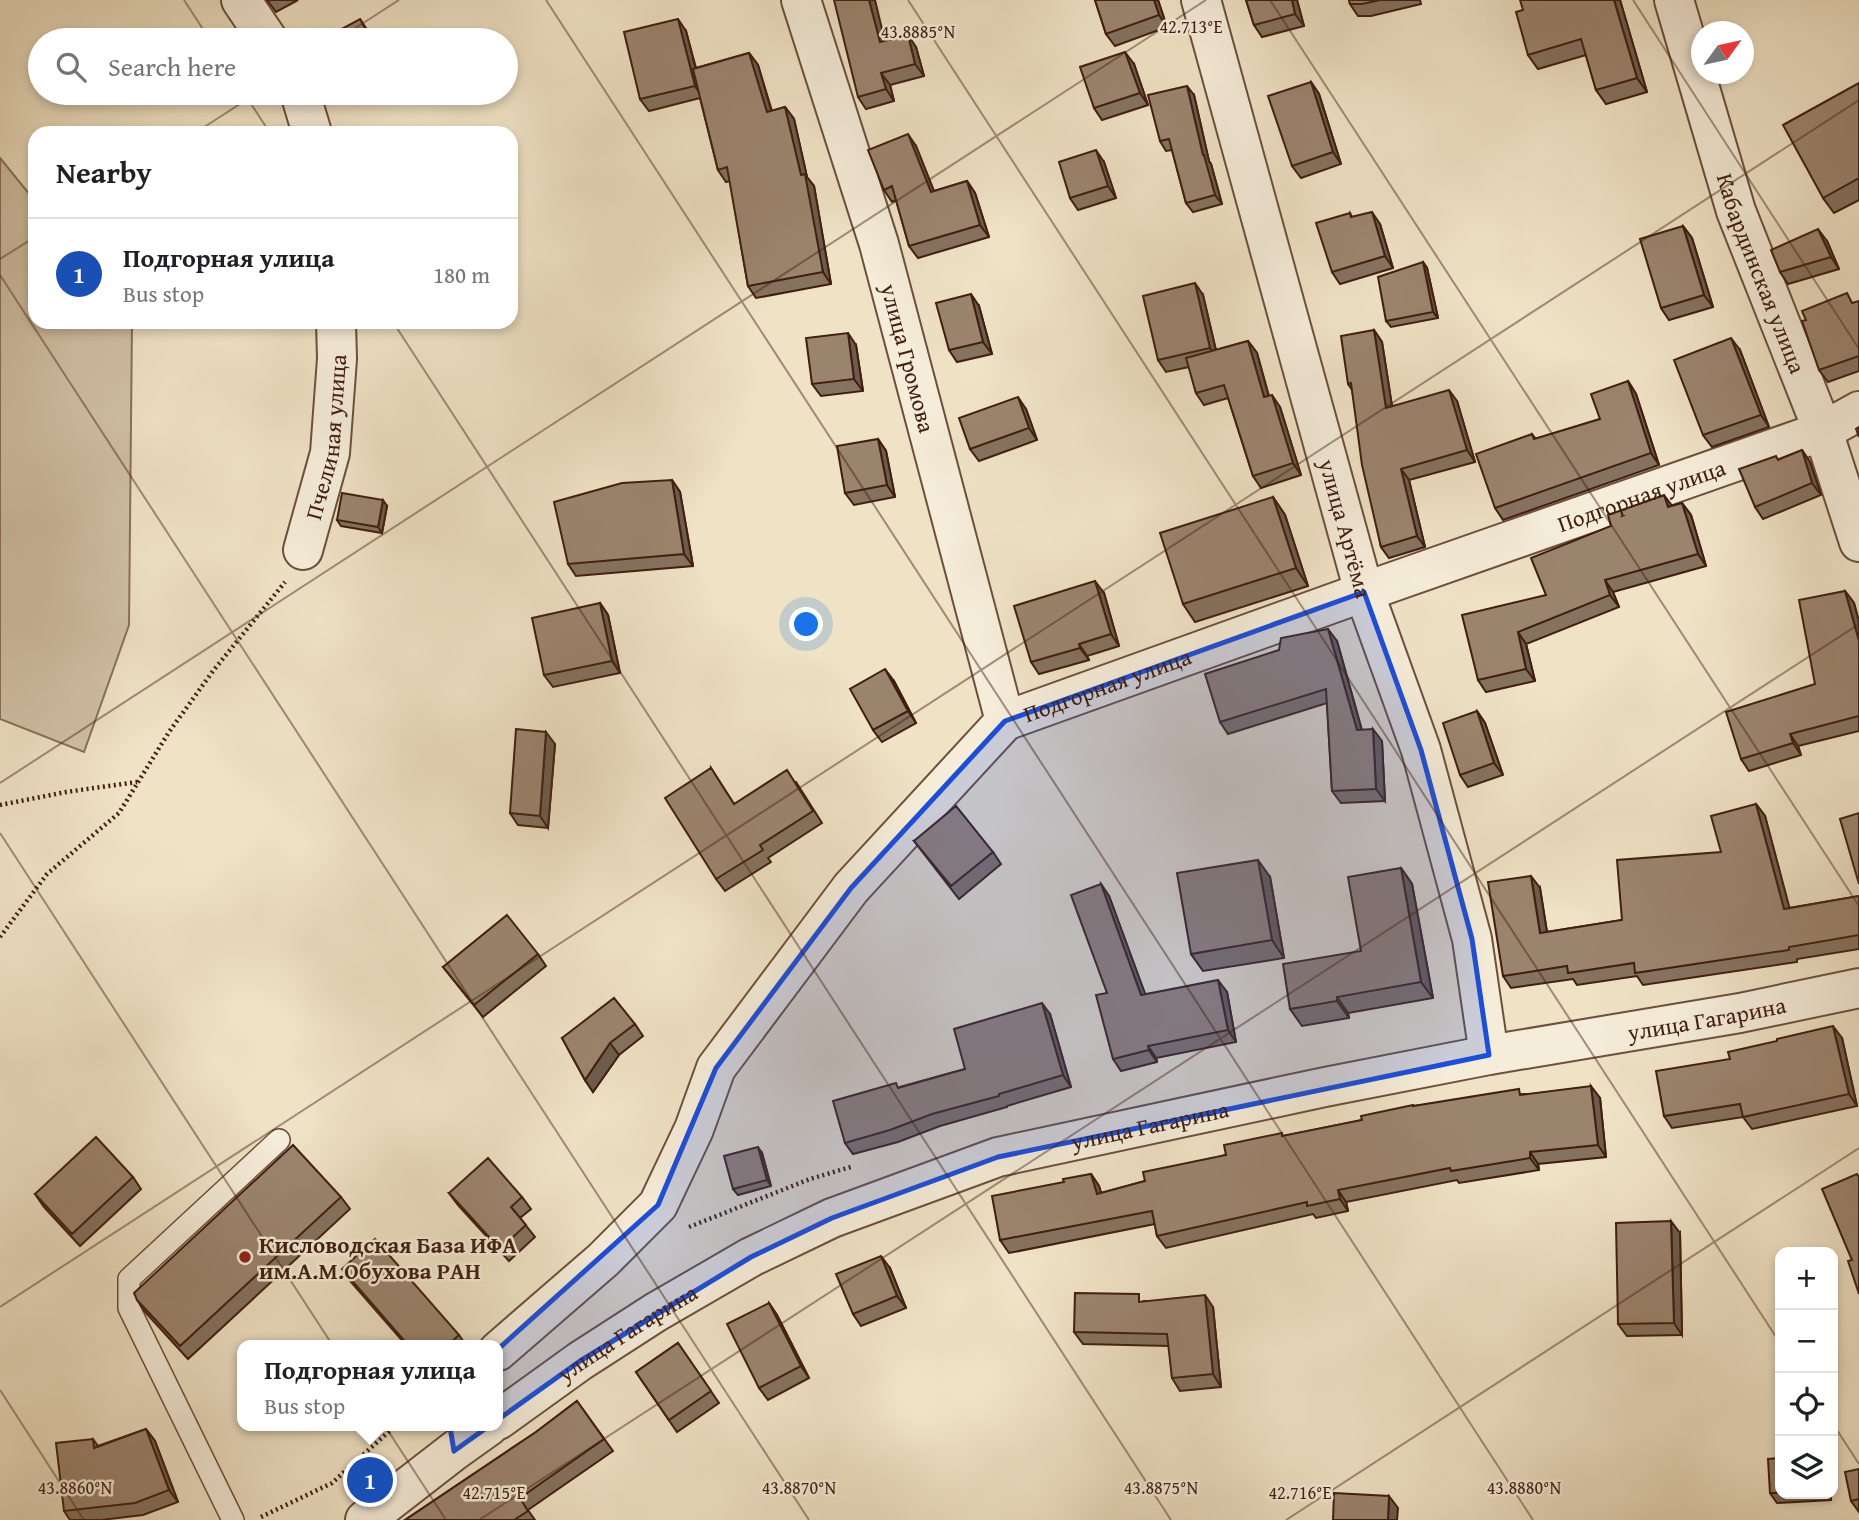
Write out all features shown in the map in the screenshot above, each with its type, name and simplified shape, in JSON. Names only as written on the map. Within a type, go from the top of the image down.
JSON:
[{"type":"street","points":[[241,0],[260,28]]},
{"type":"street","name":"улица Громова","points":[[801,0],[879,244],[1005,721]]},
{"type":"street","name":"улица Артёма","points":[[1201,0],[1364,592],[1420,750],[1472,939],[1489,1055]]},
{"type":"street","name":"Кабардинская улица","points":[[1674,0],[1736,211],[1824,431],[1859,542]]},
{"type":"street","points":[[304,105],[310,126]]},
{"type":"street","name":"Пчелиная улица","points":[[303,550],[330,453],[337,359],[336,329]]},
{"type":"street","name":"Подгорная улица","points":[[503,1347],[603,1260],[658,1205],[694,1129],[716,1069],[851,888],[1005,721],[1824,431],[1859,411]]},
{"type":"street","name":"улица Гагарина","points":[[503,1416],[580,1361],[656,1312],[751,1257],[832,1218],[998,1157],[1325,1087],[1489,1055],[1740,1013],[1859,988]]},
{"type":"street","points":[[365,1520],[452,1438],[474,1431]]},
{"type":"lane","points":[[233,1520],[129,1308],[129,1279],[279,1140]]},
{"type":"path","points":[[0,937],[47,874],[119,813],[169,732],[213,671],[284,585],[303,550]]},
{"type":"path","points":[[0,806],[66,792],[138,782]]},
{"type":"path","points":[[254,1520],[332,1483],[389,1431]]},
{"type":"highlighted area","points":[[1364,592],[1421,750],[1472,939],[1489,1055],[998,1157],[832,1218],[751,1257],[580,1361],[454,1451],[445,1397],[658,1205],[716,1068],[851,888],[1005,721]]},
{"type":"shaded area","points":[[0,158],[28,192],[28,329],[132,329],[129,625],[84,752],[0,719]]},
{"type":"building","points":[[834,0],[869,0],[880,42],[908,35],[915,64],[881,73],[886,89],[858,97]]},
{"type":"building","points":[[1095,0],[1154,0],[1159,15],[1106,34]]},
{"type":"building","points":[[1246,0],[1292,0],[1295,14],[1254,25]]},
{"type":"building","points":[[1349,0],[1380,0],[1350,4]]},
{"type":"building","points":[[1520,0],[1614,0],[1637,78],[1596,90],[1581,39],[1528,55],[1516,12],[1523,10]]},
{"type":"building","points":[[360,19],[365,28],[343,28]]},
{"type":"building","points":[[678,19],[695,86],[640,99],[624,32]]},
{"type":"building","points":[[1125,52],[1140,93],[1094,108],[1080,67]]},
{"type":"building","points":[[749,53],[767,112],[785,107],[801,175],[805,174],[823,272],[748,286],[727,167],[718,170],[693,69]]},
{"type":"building","points":[[1311,82],[1333,152],[1292,166],[1268,96]]},
{"type":"building","points":[[1859,83],[1859,178],[1823,198],[1783,125]]},
{"type":"building","points":[[1187,86],[1215,195],[1186,203],[1169,139],[1160,141],[1148,95]]},
{"type":"building","points":[[908,134],[931,192],[967,181],[980,225],[909,246],[892,186],[884,190],[868,150]]},
{"type":"building","points":[[1096,150],[1108,186],[1070,198],[1059,162]]},
{"type":"building","points":[[1372,212],[1385,256],[1332,272],[1316,223],[1350,213],[1351,217]]},
{"type":"building","points":[[1683,226],[1704,295],[1661,308],[1640,239]]},
{"type":"building","points":[[1818,229],[1831,257],[1780,272],[1771,250]]},
{"type":"building","points":[[1423,262],[1433,312],[1386,321],[1378,277]]},
{"type":"building","points":[[1195,283],[1210,348],[1158,360],[1143,296]]},
{"type":"building","points":[[1847,293],[1852,303],[1859,301],[1859,356],[1819,370],[1802,321],[1806,320],[1802,311]]},
{"type":"building","points":[[971,294],[983,342],[949,350],[936,303]]},
{"type":"building","points":[[1374,330],[1386,408],[1449,390],[1467,450],[1401,469],[1417,536],[1381,547],[1362,465],[1351,383],[1348,384],[1341,336]]},
{"type":"building","points":[[848,333],[854,379],[812,384],[806,338]]},
{"type":"building","points":[[1731,338],[1761,415],[1703,435],[1674,360]]},
{"type":"building","points":[[1248,341],[1264,397],[1272,395],[1293,463],[1253,476],[1224,385],[1196,393],[1186,358]]},
{"type":"building","points":[[1628,381],[1651,453],[1495,508],[1476,454],[1532,434],[1534,439],[1600,419],[1591,394]]},
{"type":"building","points":[[1018,397],[1029,428],[970,449],[959,418]]},
{"type":"building","points":[[878,439],[887,485],[845,493],[837,446]]},
{"type":"building","points":[[1802,450],[1812,483],[1755,507],[1739,469],[1776,456],[1778,460]]},
{"type":"building","points":[[672,480],[684,554],[568,564],[554,502],[622,483]]},
{"type":"building","points":[[342,493],[383,500],[378,527],[337,520]]},
{"type":"building","points":[[1664,495],[1668,507],[1682,503],[1698,554],[1605,580],[1610,595],[1518,632],[1526,669],[1478,680],[1462,615],[1546,595],[1531,558],[1611,526],[1608,515]]},
{"type":"building","points":[[1273,497],[1296,568],[1183,604],[1160,533]]},
{"type":"building","points":[[1095,581],[1111,634],[1079,644],[1080,648],[1031,662],[1014,606]]},
{"type":"building","points":[[1845,591],[1859,641],[1859,716],[1790,734],[1793,743],[1741,759],[1726,712],[1815,684],[1799,600]]},
{"type":"building","points":[[600,603],[612,661],[544,675],[532,618]]},
{"type":"building","points":[[1328,629],[1357,730],[1373,729],[1376,789],[1332,791],[1326,689],[1220,722],[1205,674],[1279,650],[1281,638]]},
{"type":"building","points":[[885,669],[908,711],[873,730],[850,689]]},
{"type":"building","points":[[1477,711],[1494,763],[1460,775],[1443,723]]},
{"type":"building","points":[[516,729],[546,732],[540,816],[510,813]]},
{"type":"building","points":[[711,768],[734,804],[787,770],[813,811],[760,845],[763,850],[716,879],[665,798]]},
{"type":"building","points":[[1756,804],[1784,909],[1859,896],[1859,935],[1789,947],[1789,950],[1635,973],[1634,963],[1568,973],[1567,966],[1503,976],[1488,882],[1531,876],[1540,933],[1622,920],[1617,860],[1721,852],[1711,816]]},
{"type":"building","points":[[956,806],[993,852],[951,886],[914,841]]},
{"type":"building","points":[[1859,813],[1859,884],[1840,819]]},
{"type":"building","points":[[1258,860],[1272,940],[1191,954],[1177,873]]},
{"type":"building","points":[[1401,868],[1421,982],[1337,997],[1337,1001],[1290,1009],[1283,964],[1361,951],[1348,877]]},
{"type":"building","points":[[1101,884],[1141,995],[1218,980],[1228,1030],[1148,1046],[1149,1050],[1113,1059],[1096,995],[1107,993],[1071,895]]},
{"type":"building","points":[[507,915],[538,954],[474,1005],[443,967]]},
{"type":"building","points":[[614,998],[635,1024],[610,1043],[585,1080],[562,1038]]},
{"type":"building","points":[[1042,1003],[1063,1075],[845,1143],[833,1101],[896,1083],[898,1088],[965,1069],[954,1029]]},
{"type":"building","points":[[1833,1026],[1849,1094],[1743,1117],[1740,1104],[1664,1116],[1656,1071],[1730,1059],[1728,1052]]},
{"type":"building","points":[[1591,1086],[1598,1145],[1530,1152],[1530,1158],[1451,1171],[1450,1168],[1338,1190],[1340,1199],[1307,1206],[1307,1202],[1157,1236],[1152,1211],[1000,1240],[992,1196],[1091,1174],[1097,1194],[1145,1181],[1143,1172],[1226,1155],[1224,1145],[1362,1120],[1361,1116],[1413,1105],[1519,1089],[1520,1095]]},
{"type":"building","points":[[96,1137],[133,1177],[72,1234],[35,1194]]},
{"type":"building","name":"Кисловодская База ИФА им.А.М.Обухова РАН","points":[[293,1145],[341,1197],[180,1346],[137,1300],[134,1293]]},
{"type":"building","points":[[758,1147],[767,1180],[733,1189],[724,1156]]},
{"type":"building","points":[[488,1158],[522,1197],[511,1207],[526,1225],[500,1249],[449,1193]]},
{"type":"building","points":[[1857,1174],[1859,1294],[1848,1261],[1852,1260],[1822,1189]]},
{"type":"building","points":[[1671,1221],[1674,1323],[1618,1324],[1616,1223]]},
{"type":"building","points":[[375,1239],[459,1335],[454,1340],[404,1340],[342,1269]]},
{"type":"building","points":[[881,1256],[897,1296],[853,1314],[836,1274]]},
{"type":"building","points":[[1075,1293],[1139,1294],[1139,1302],[1205,1295],[1213,1374],[1172,1378],[1167,1334],[1074,1332]]},
{"type":"building","points":[[769,1303],[801,1366],[759,1388],[727,1324]]},
{"type":"building","points":[[678,1343],[711,1391],[669,1420],[636,1372]]},
{"type":"building","points":[[577,1401],[604,1439],[520,1498],[528,1511],[514,1520],[405,1520],[536,1432]]},
{"type":"building","points":[[146,1429],[169,1490],[135,1503],[64,1511],[56,1443],[93,1439],[94,1448]]},
{"type":"building","points":[[1775,1458],[1775,1493],[1770,1493],[1768,1459]]},
{"type":"building","points":[[1859,1469],[1859,1499],[1851,1501],[1845,1472]]},
{"type":"building","points":[[1334,1493],[1389,1496],[1388,1520],[1333,1520]]},
{"type":"place","name":"Кисловодская База ИФА им.А.М.Обухова РАН","points":[[245,1257]]},
{"type":"place","name":"Подгорная улица","points":[[370,1480]]}]
